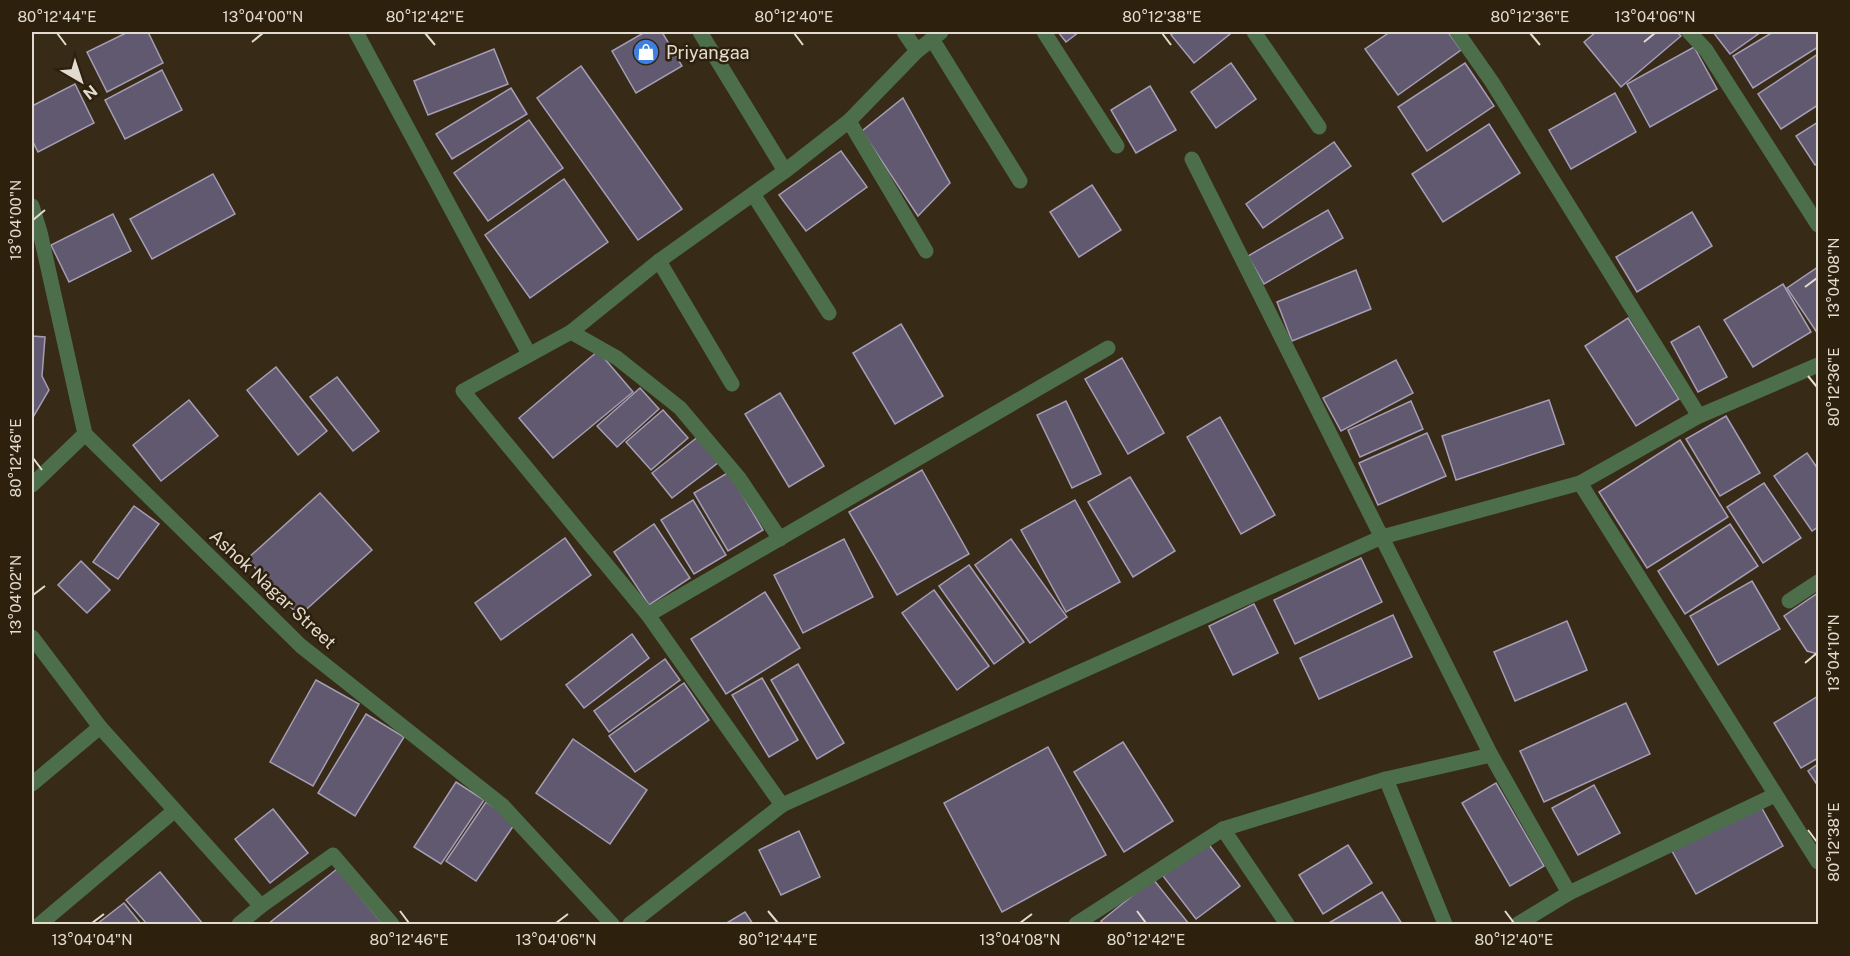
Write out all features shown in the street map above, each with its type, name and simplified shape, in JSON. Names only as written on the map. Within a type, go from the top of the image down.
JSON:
[{"type":"street","points":[[356,32],[529,354]]},
{"type":"street","points":[[700,32],[785,171]]},
{"type":"street","points":[[904,32],[917,51]]},
{"type":"street","points":[[1044,32],[1118,146]]},
{"type":"street","points":[[1254,32],[1319,127]]},
{"type":"street","points":[[1457,32],[1492,82],[1699,416]]},
{"type":"street","points":[[1689,32],[1706,50],[1818,225]]},
{"type":"street","points":[[782,806],[648,615],[463,391],[571,332],[659,261],[785,171],[849,121],[917,51],[937,35],[1020,181]]},
{"type":"street","points":[[849,121],[926,251]]},
{"type":"street","points":[[1192,159],[1491,755],[1569,893]]},
{"type":"street","points":[[753,194],[828,313]]},
{"type":"street","points":[[32,206],[40,232],[85,435],[32,485]]},
{"type":"street","points":[[659,261],[732,384]]},
{"type":"street","points":[[571,332],[617,358],[681,408],[739,478],[780,539]]},
{"type":"street","points":[[648,615],[1108,348]]},
{"type":"street","points":[[630,924],[782,806],[1382,537],[1580,483],[1699,416],[1818,364]]},
{"type":"street","name":"Ashok Nagar Street","points":[[85,435],[301,646],[503,806],[612,924]]},
{"type":"street","points":[[1580,483],[1818,862]]},
{"type":"street","points":[[1789,602],[1818,582]]},
{"type":"street","points":[[32,636],[100,727],[261,906]]},
{"type":"street","points":[[32,784],[100,727]]},
{"type":"street","points":[[1076,924],[1222,829],[1386,779],[1491,755]]},
{"type":"street","points":[[1386,779],[1445,924]]},
{"type":"street","points":[[1518,924],[1569,893],[1775,795]]},
{"type":"street","points":[[40,924],[174,811]]},
{"type":"street","points":[[1222,829],[1287,924]]},
{"type":"street","points":[[239,924],[333,855],[392,924]]},
{"type":"building","points":[[128,32],[148,32],[163,63],[107,92],[87,52]]},
{"type":"building","points":[[645,32],[662,32],[682,66],[636,93],[612,51]]},
{"type":"building","points":[[1058,32],[1079,32],[1066,42]]},
{"type":"building","points":[[1175,32],[1227,32],[1230,34],[1194,63],[1171,35]]},
{"type":"building","points":[[1390,32],[1448,32],[1461,50],[1398,95],[1365,49]]},
{"type":"building","points":[[1596,32],[1677,32],[1681,36],[1621,87],[1584,42]]},
{"type":"building","points":[[1713,32],[1761,32],[1730,54]]},
{"type":"building","points":[[1773,32],[1818,32],[1818,47],[1753,88],[1733,56]]},
{"type":"building","points":[[1694,47],[1717,89],[1650,127],[1627,84]]},
{"type":"building","points":[[494,49],[508,84],[428,115],[414,81]]},
{"type":"building","points":[[1818,54],[1818,105],[1781,129],[1758,94]]},
{"type":"building","points":[[1231,63],[1256,99],[1216,128],[1191,92]]},
{"type":"building","points":[[1465,63],[1494,106],[1427,151],[1398,107]]},
{"type":"building","points":[[581,66],[682,209],[638,240],[537,98]]},
{"type":"building","points":[[162,70],[182,110],[125,139],[105,100]]},
{"type":"building","points":[[75,84],[94,123],[38,152],[32,140],[32,106]]},
{"type":"building","points":[[1150,86],[1176,130],[1136,153],[1111,110]]},
{"type":"building","points":[[511,88],[527,114],[452,159],[436,134]]},
{"type":"building","points":[[1615,93],[1636,132],[1571,169],[1549,130]]},
{"type":"building","points":[[903,98],[950,183],[918,216],[862,131]]},
{"type":"building","points":[[529,120],[563,168],[488,221],[454,173]]},
{"type":"building","points":[[1818,122],[1818,163],[1815,165],[1796,136]]},
{"type":"building","points":[[1489,124],[1520,173],[1443,222],[1412,174]]},
{"type":"building","points":[[1334,142],[1351,166],[1263,228],[1246,204]]},
{"type":"building","points":[[841,151],[867,187],[806,231],[779,195]]},
{"type":"building","points":[[213,174],[235,214],[152,259],[130,219]]},
{"type":"building","points":[[564,179],[608,242],[530,298],[485,235]]},
{"type":"building","points":[[1092,185],[1121,230],[1079,257],[1050,212]]},
{"type":"building","points":[[1328,210],[1343,238],[1264,284],[1248,256]]},
{"type":"building","points":[[1692,212],[1712,246],[1637,292],[1616,257]]},
{"type":"building","points":[[113,214],[131,251],[69,282],[51,245]]},
{"type":"building","points":[[1818,267],[1818,334],[1787,288]]},
{"type":"building","points":[[1356,270],[1371,309],[1292,341],[1277,302]]},
{"type":"building","points":[[1783,284],[1811,332],[1753,367],[1724,320]]},
{"type":"building","points":[[1628,318],[1679,399],[1636,426],[1585,346]]},
{"type":"building","points":[[901,324],[943,396],[895,424],[853,353]]},
{"type":"building","points":[[1699,326],[1727,377],[1698,392],[1671,342]]},
{"type":"building","points":[[32,336],[45,337],[42,376],[49,390],[32,419]]},
{"type":"building","points":[[598,351],[633,392],[553,458],[519,418]]},
{"type":"building","points":[[1122,358],[1164,433],[1128,454],[1085,379]]},
{"type":"building","points":[[1396,360],[1413,393],[1341,431],[1323,398]]},
{"type":"building","points":[[276,367],[327,431],[298,455],[247,390]]},
{"type":"building","points":[[337,377],[379,431],[353,451],[310,397]]},
{"type":"building","points":[[640,388],[659,409],[617,447],[597,426]]},
{"type":"building","points":[[780,393],[824,466],[789,487],[745,414]]},
{"type":"building","points":[[189,400],[218,436],[161,481],[133,445]]},
{"type":"building","points":[[1549,400],[1564,444],[1456,480],[1442,436]]},
{"type":"building","points":[[1066,401],[1101,474],[1072,488],[1037,415]]},
{"type":"building","points":[[1411,401],[1423,429],[1360,457],[1348,430]]},
{"type":"building","points":[[663,410],[688,438],[651,470],[626,442]]},
{"type":"building","points":[[1726,416],[1760,473],[1720,496],[1686,439]]},
{"type":"building","points":[[1220,417],[1275,515],[1241,534],[1187,437]]},
{"type":"building","points":[[1427,433],[1446,476],[1378,505],[1359,463]]},
{"type":"building","points":[[699,436],[719,462],[672,498],[652,473]]},
{"type":"building","points":[[1680,440],[1728,517],[1647,568],[1599,492]]},
{"type":"building","points":[[1807,453],[1818,469],[1818,527],[1812,531],[1774,476]]},
{"type":"building","points":[[922,470],[969,554],[897,595],[849,512]]},
{"type":"building","points":[[729,472],[763,530],[728,551],[694,493]]},
{"type":"building","points":[[1130,477],[1175,551],[1133,577],[1088,502]]},
{"type":"building","points":[[1764,483],[1801,538],[1763,563],[1727,507]]},
{"type":"building","points":[[320,493],[372,550],[299,616],[247,559]]},
{"type":"building","points":[[693,500],[726,555],[694,574],[661,520]]},
{"type":"building","points":[[1075,500],[1120,582],[1066,612],[1021,530]]},
{"type":"building","points":[[134,506],[159,524],[118,579],[93,562]]},
{"type":"building","points":[[654,524],[690,578],[649,605],[614,552]]},
{"type":"building","points":[[1730,524],[1758,566],[1685,614],[1658,571]]},
{"type":"building","points":[[565,538],[591,575],[501,640],[475,603]]},
{"type":"building","points":[[844,539],[873,597],[803,633],[774,575]]},
{"type":"building","points":[[1011,539],[1067,617],[1030,643],[975,565]]},
{"type":"building","points":[[1361,558],[1382,602],[1295,644],[1274,600]]},
{"type":"building","points":[[81,561],[110,590],[87,613],[58,585]]},
{"type":"building","points":[[969,565],[1024,642],[994,664],[939,586]]},
{"type":"building","points":[[1752,581],[1780,629],[1718,665],[1690,616]]},
{"type":"building","points":[[934,590],[989,666],[957,690],[902,613]]},
{"type":"building","points":[[765,592],[800,648],[726,694],[691,639]]},
{"type":"building","points":[[1818,593],[1818,654],[1807,651],[1784,616]]},
{"type":"building","points":[[1254,604],[1278,653],[1233,675],[1209,626]]},
{"type":"building","points":[[1393,615],[1412,657],[1319,699],[1300,658]]},
{"type":"building","points":[[1567,621],[1587,670],[1515,701],[1494,652]]},
{"type":"building","points":[[632,634],[649,658],[584,708],[566,685]]},
{"type":"building","points":[[665,659],[680,680],[609,732],[594,711]]},
{"type":"building","points":[[798,664],[844,743],[817,759],[771,680]]},
{"type":"building","points":[[762,678],[798,740],[769,757],[732,695]]},
{"type":"building","points":[[316,680],[359,704],[313,786],[270,762]]},
{"type":"building","points":[[684,683],[709,720],[635,772],[609,736]]},
{"type":"building","points":[[1818,696],[1818,758],[1801,768],[1774,723]]},
{"type":"building","points":[[1626,703],[1650,754],[1544,802],[1520,751]]},
{"type":"building","points":[[366,714],[404,737],[355,816],[318,793]]},
{"type":"building","points":[[573,739],[647,790],[610,844],[536,793]]},
{"type":"building","points":[[1123,742],[1173,821],[1124,852],[1074,772]]},
{"type":"building","points":[[1048,747],[1106,855],[1002,912],[944,803]]},
{"type":"building","points":[[1818,764],[1818,786],[1808,771]]},
{"type":"building","points":[[456,782],[484,800],[441,864],[414,847]]},
{"type":"building","points":[[1496,783],[1544,866],[1510,886],[1462,803]]},
{"type":"building","points":[[1594,785],[1620,833],[1578,855],[1552,808]]},
{"type":"building","points":[[486,802],[516,822],[476,881],[446,861]]},
{"type":"building","points":[[1759,803],[1783,846],[1696,894],[1672,851]]},
{"type":"building","points":[[273,809],[308,853],[270,883],[235,839]]},
{"type":"building","points":[[799,831],[820,877],[781,895],[759,850]]},
{"type":"building","points":[[1207,842],[1240,886],[1196,919],[1163,876]]},
{"type":"building","points":[[1348,845],[1372,883],[1323,914],[1299,875]]},
{"type":"building","points":[[337,869],[383,924],[268,924]]},
{"type":"building","points":[[160,872],[203,924],[147,924],[126,900]]},
{"type":"building","points":[[1153,879],[1189,924],[1104,924],[1101,921]]},
{"type":"building","points":[[1382,892],[1402,924],[1327,924]]},
{"type":"building","points":[[124,903],[141,924],[97,924]]},
{"type":"building","points":[[745,912],[753,924],[725,924]]},
{"type":"place","name":"Priyangaa","points":[[646,52]]}]
